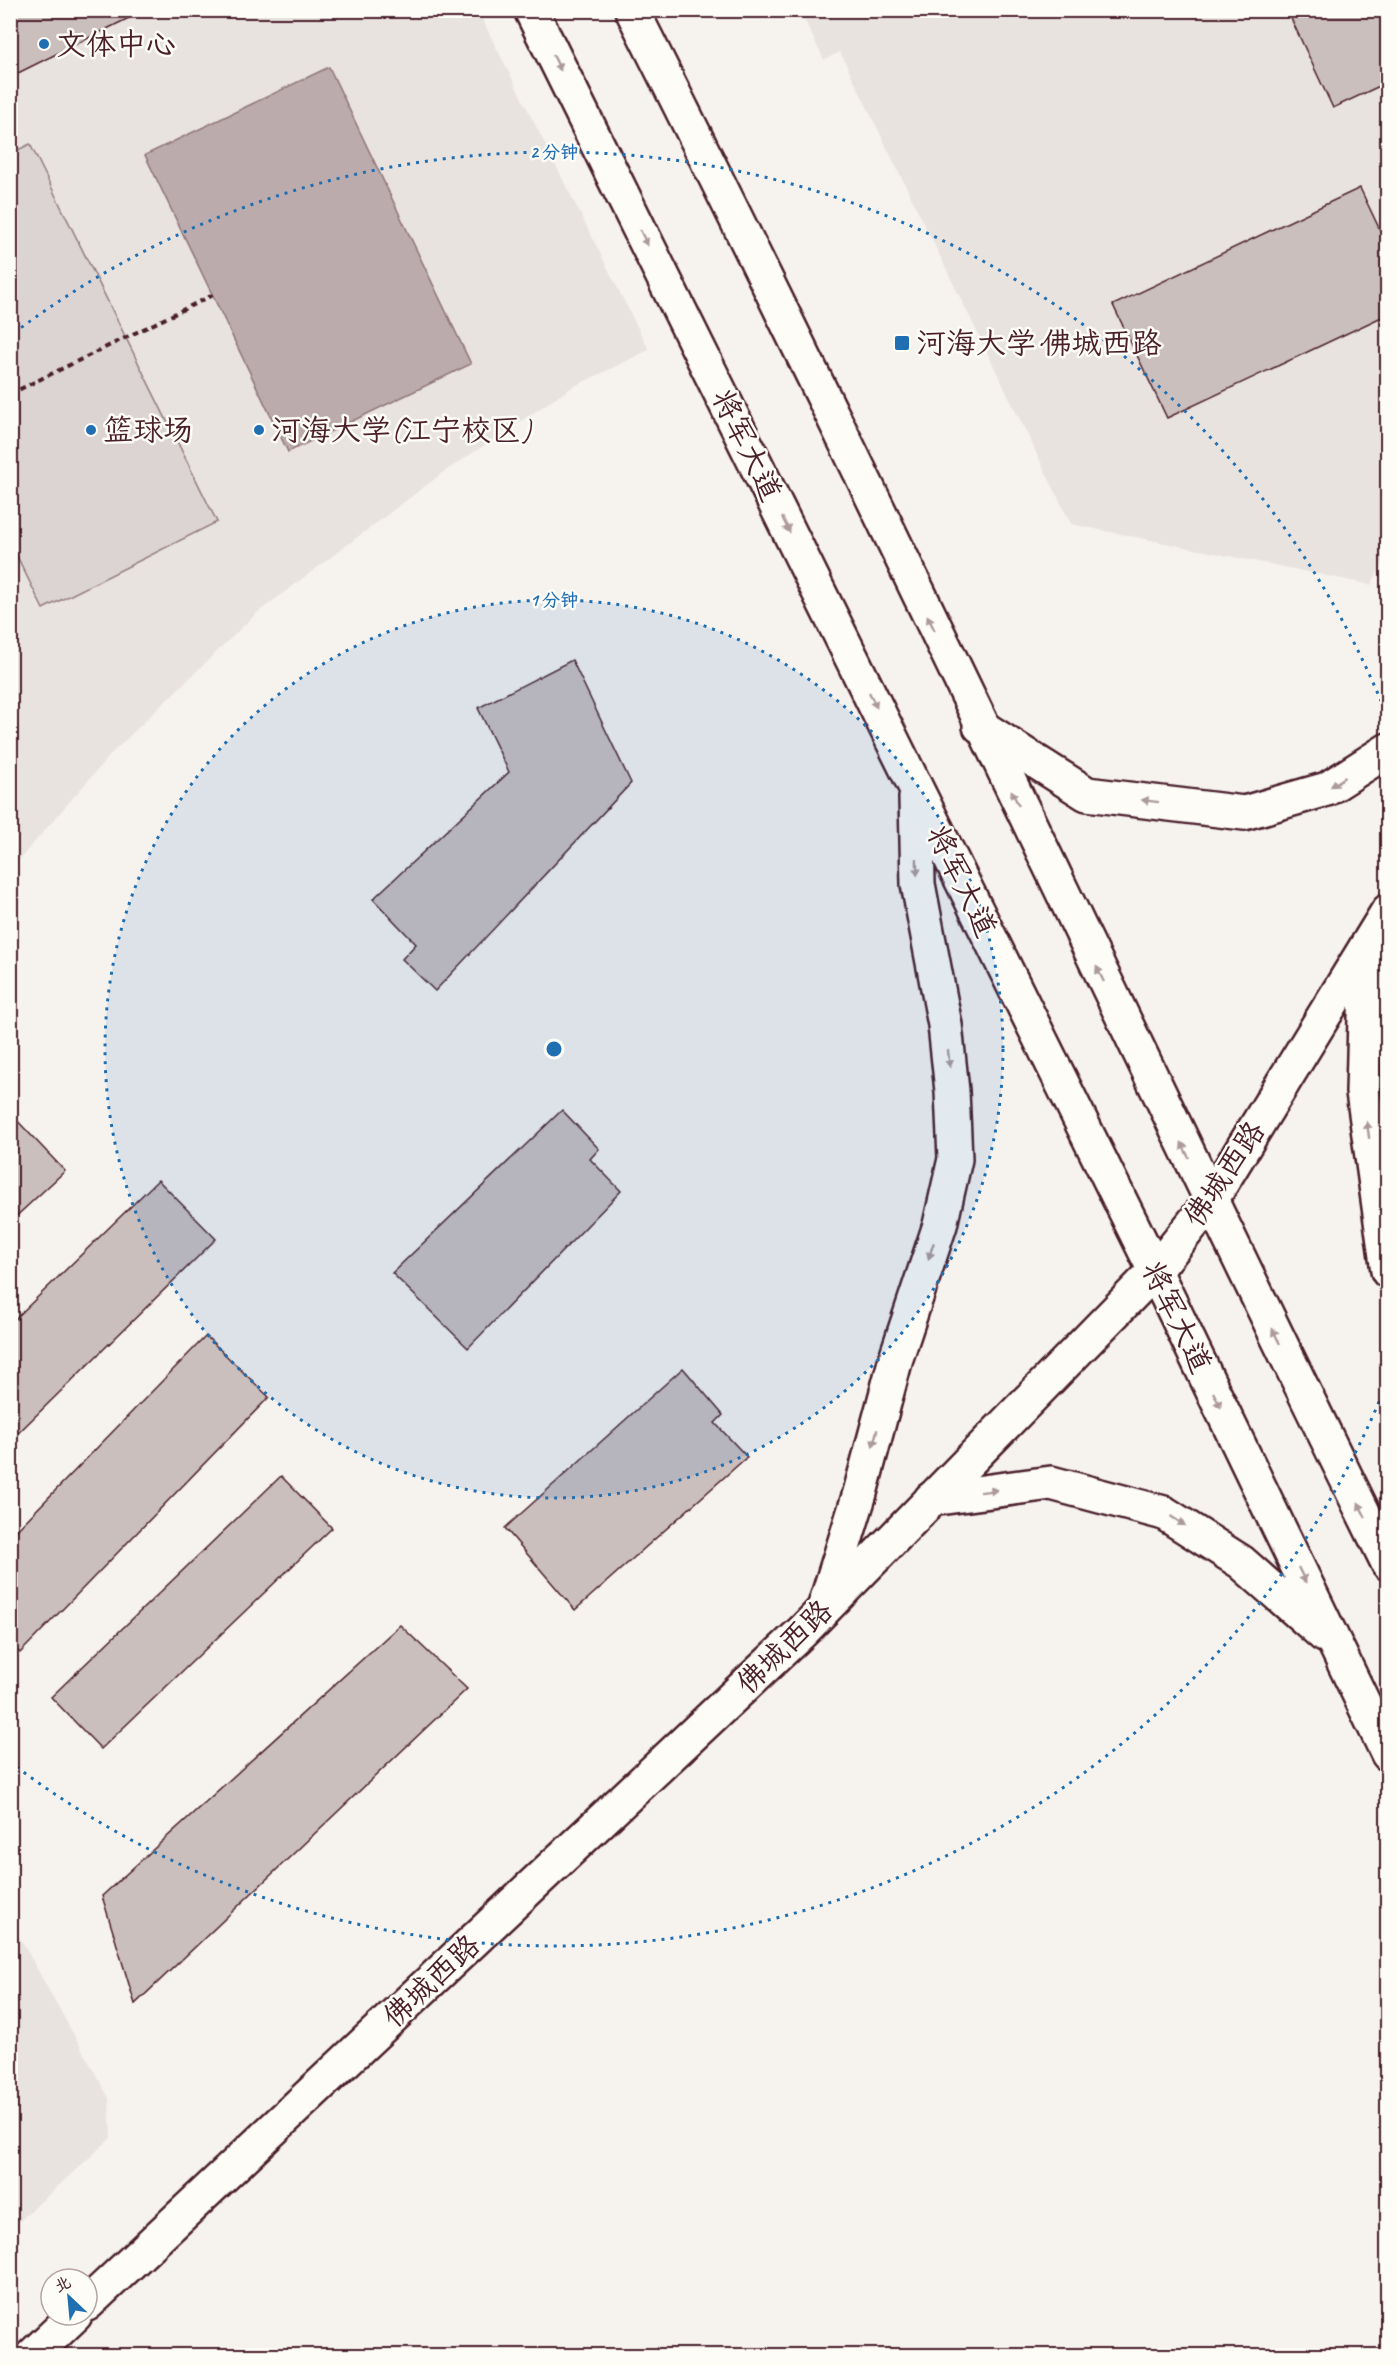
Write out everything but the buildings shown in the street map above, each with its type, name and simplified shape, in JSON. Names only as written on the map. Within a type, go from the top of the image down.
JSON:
[{"type":"main road","name":"将军大道","points":[[531,10],[1155,1271],[1388,1754]]},
{"type":"main road","points":[[632,10],[722,190],[1210,1202],[1388,1563]]},
{"type":"main road","points":[[980,726],[1088,794],[1244,813],[1327,789],[1388,750]]},
{"type":"main road","points":[[824,1610],[860,1493],[897,1358],[940,1225],[955,1159],[952,1091],[945,1025],[918,884],[916,788]]},
{"type":"main road","name":"佛城西路","points":[[99,2293],[824,1610],[1155,1271],[1210,1202],[1388,911]]},
{"type":"main road","points":[[1364,953],[1366,982],[1363,1092],[1388,1271]]},
{"type":"main road","points":[[932,1499],[1051,1484],[1164,1513],[1241,1562],[1335,1646]]},
{"type":"main road","points":[[32,2355],[62,2327]]},
{"type":"path","points":[[10,394],[213,295]]},
{"type":"shaded area","name":"河海大学(江宁校区)","points":[[11,11],[478,11],[649,350],[571,388],[444,472],[257,613],[113,752],[11,869]]},
{"type":"shaded area","points":[[800,11],[1387,11],[1388,554],[1371,585],[1071,524],[840,52],[824,60]]},
{"type":"shaded area","points":[[329,67],[471,364],[288,452],[145,155]]},
{"type":"shaded area","name":"篮球场","points":[[30,144],[217,522],[43,609],[11,544],[10,154]]},
{"type":"shaded area","points":[[11,1922],[109,2098],[111,2138],[11,2229]]},
{"type":"place","name":"文体中心","points":[[44,44]]},
{"type":"place","name":"河海大学·佛城西路","points":[[902,343]]},
{"type":"place","name":"篮球场","points":[[91,430]]},
{"type":"place","name":"河海大学(江宁校区)","points":[[259,430]]}]
